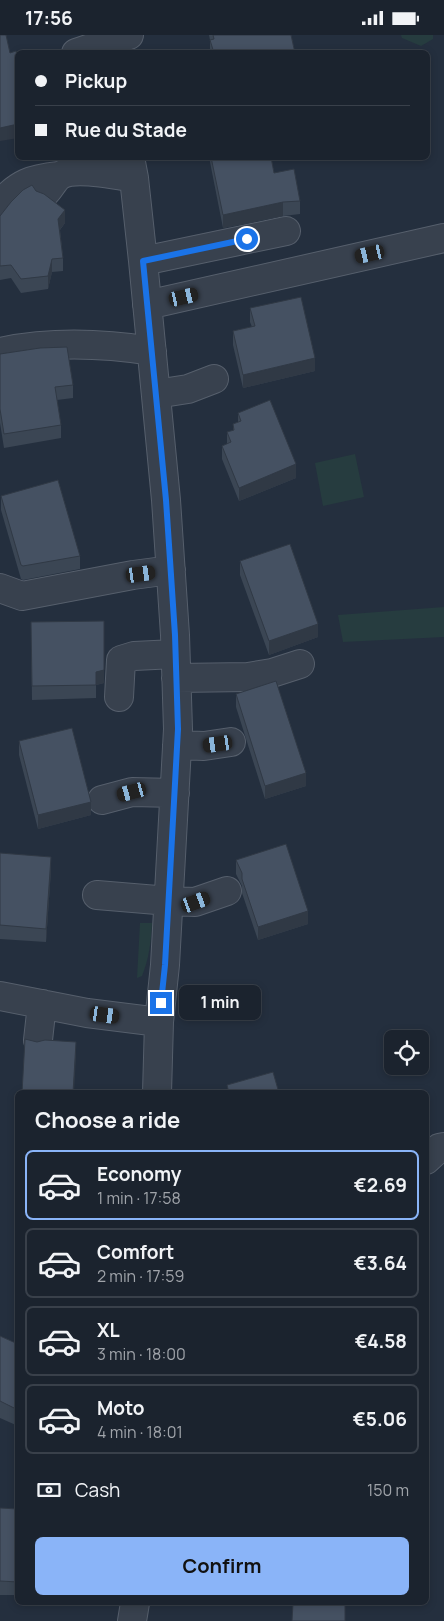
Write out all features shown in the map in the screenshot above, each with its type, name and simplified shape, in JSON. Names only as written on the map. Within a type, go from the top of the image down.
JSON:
[{"type":"street","points":[[86,50],[111,42]]},
{"type":"street","points":[[0,204],[12,191],[25,183],[38,179],[53,184],[74,172],[101,172],[132,168],[166,500],[176,666],[177,745],[175,793],[165,965],[159,1023],[157,1090]]},
{"type":"street","points":[[143,261],[286,231]]},
{"type":"street","points":[[147,305],[444,237]]},
{"type":"street","points":[[0,352],[22,347],[65,344],[126,347],[152,351]]},
{"type":"street","points":[[156,394],[188,389],[214,379]]},
{"type":"street","points":[[0,588],[22,596],[171,569]]},
{"type":"street","points":[[119,697],[121,660],[134,656],[176,666],[248,677],[272,673],[300,664]]},
{"type":"street","points":[[177,745],[204,746],[232,742]]},
{"type":"street","points":[[102,800],[132,792],[175,793]]},
{"type":"street","points":[[97,895],[196,902],[227,891]]},
{"type":"street","points":[[0,996],[55,1007],[159,1023]]},
{"type":"street","points":[[38,1040],[55,1007]]},
{"type":"street","points":[[429,1158],[439,1148],[444,1147]]},
{"type":"street","points":[[132,1621],[135,1605]]},
{"type":"green space","points":[[401,35],[433,35],[433,39],[421,46],[402,38]]},
{"type":"green space","points":[[355,454],[364,497],[323,506],[315,463]]},
{"type":"green space","points":[[444,607],[444,637],[343,642],[338,615]]},
{"type":"green space","points":[[140,923],[152,923],[146,963],[142,976],[137,978]]},
{"type":"building","points":[[0,35],[6,35],[10,53],[15,51],[15,125],[0,128]]},
{"type":"building","points":[[213,35],[291,35],[294,50],[213,50],[210,40],[214,39]]},
{"type":"building","points":[[212,160],[272,160],[274,173],[294,169],[300,201],[283,202],[223,215]]},
{"type":"building","points":[[32,185],[36,191],[44,194],[65,210],[58,219],[63,258],[52,259],[48,276],[21,279],[11,265],[0,266],[0,216],[23,190]]},
{"type":"building","points":[[301,297],[315,358],[243,375],[233,331],[255,326],[250,308]]},
{"type":"building","points":[[67,347],[73,385],[55,387],[61,425],[4,434],[0,409],[0,354],[40,348]]},
{"type":"building","points":[[270,400],[296,464],[239,488],[222,446],[231,442],[227,432],[234,430],[233,424],[241,421],[238,413]]},
{"type":"building","points":[[58,480],[80,556],[23,566],[21,565],[1,496]]},
{"type":"building","points":[[290,544],[318,624],[269,641],[240,561]]},
{"type":"building","points":[[104,621],[104,670],[96,672],[96,685],[32,686],[31,622]]},
{"type":"building","points":[[276,681],[306,773],[265,786],[236,694]]},
{"type":"building","points":[[72,728],[91,802],[38,815],[19,741]]},
{"type":"building","points":[[286,844],[308,911],[258,927],[242,879],[242,873],[236,860]]},
{"type":"building","points":[[0,853],[51,857],[46,929],[0,925]]},
{"type":"building","points":[[25,1039],[37,1042],[45,1040],[76,1042],[73,1090],[22,1090]]},
{"type":"building","points":[[273,1072],[278,1090],[228,1090],[227,1085]]},
{"type":"building","points":[[0,1336],[15,1343],[15,1408],[0,1401]]},
{"type":"building","points":[[0,1508],[15,1509],[15,1582],[0,1581]]},
{"type":"building","points":[[293,1605],[345,1605],[345,1621],[292,1621]]},
{"type":"route","points":[[161,1003],[165,965],[178,729],[175,635],[166,500],[143,261],[247,239]]}]
